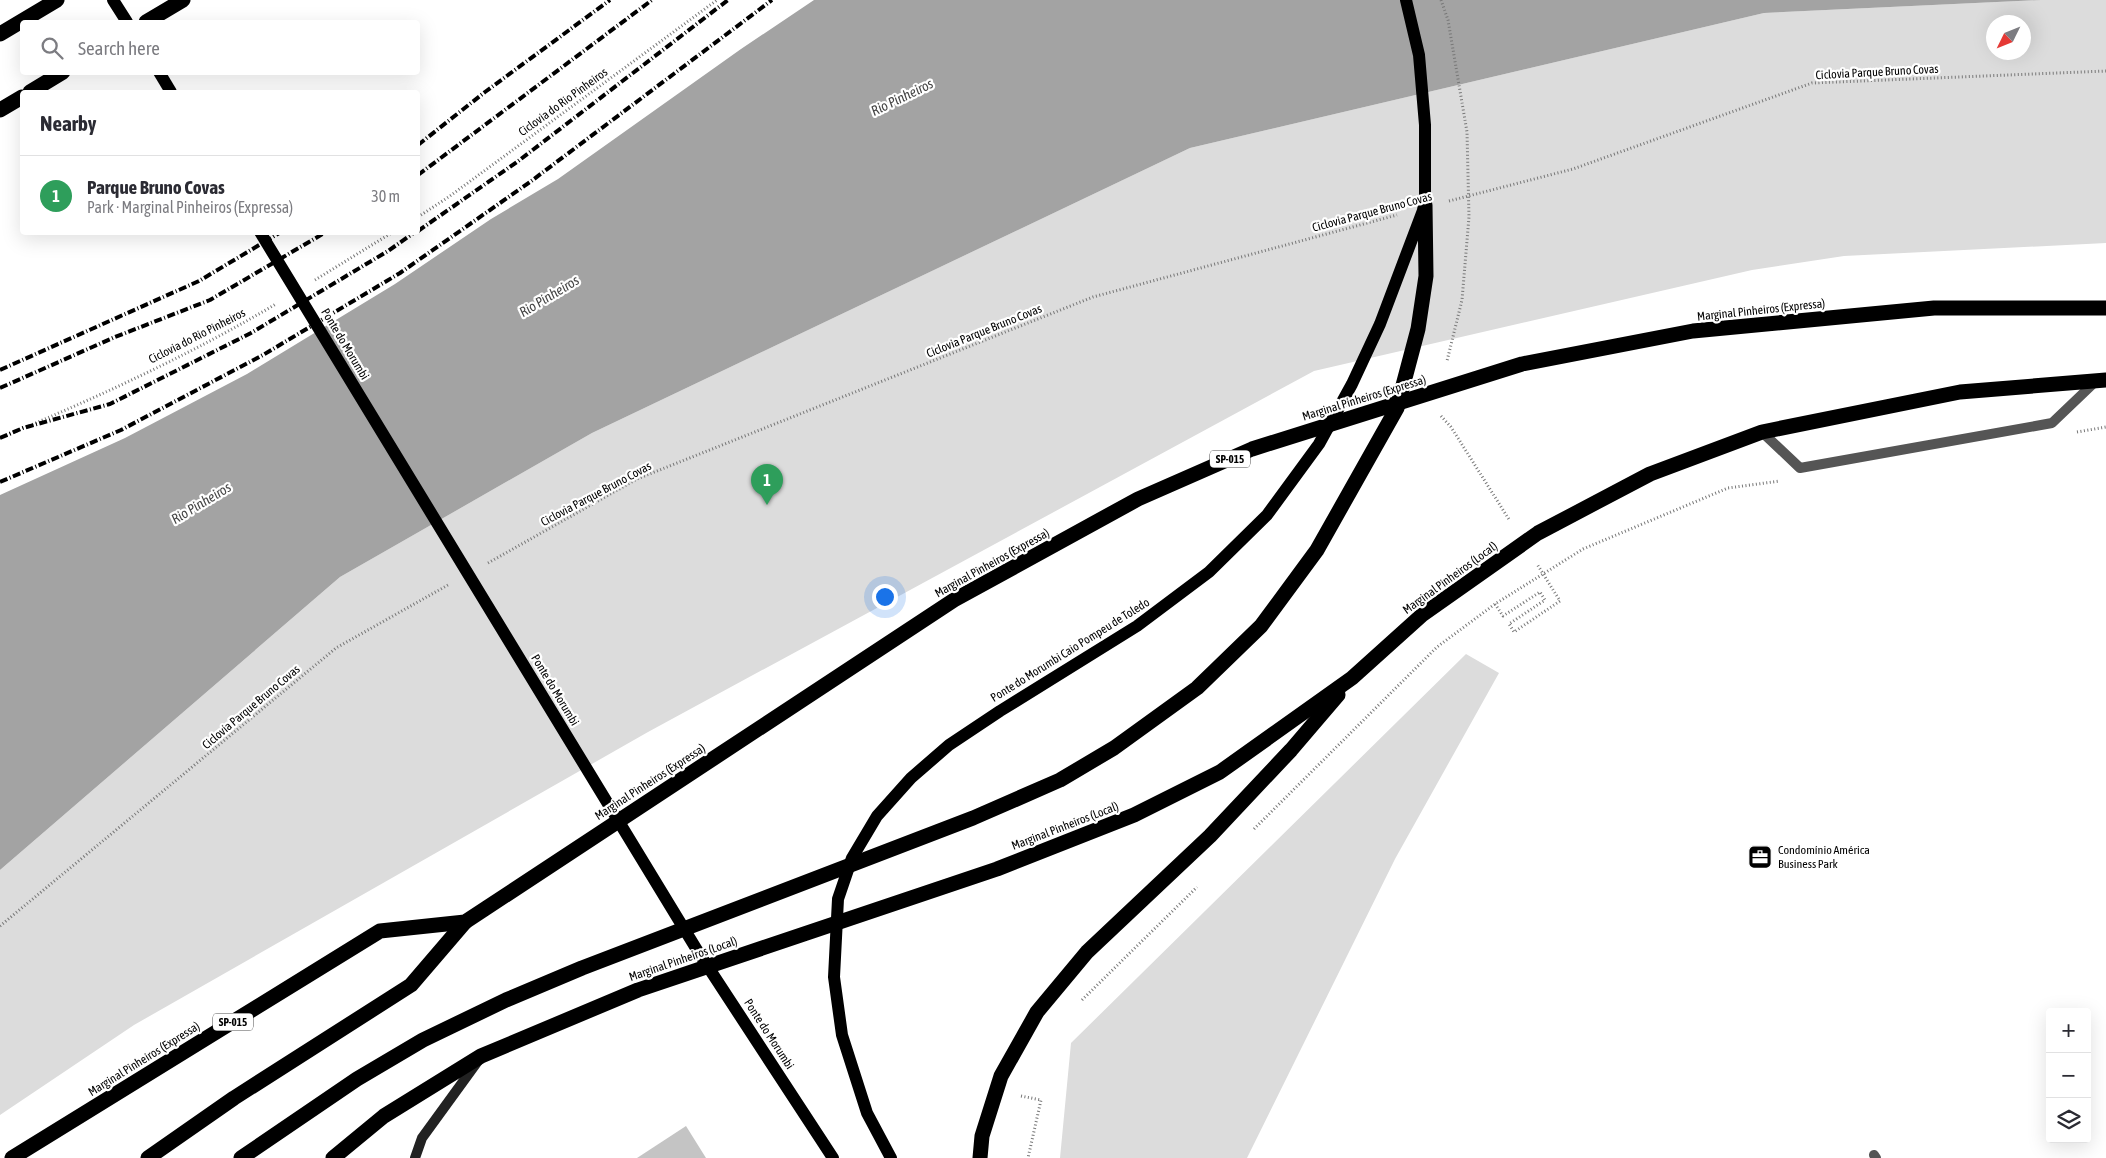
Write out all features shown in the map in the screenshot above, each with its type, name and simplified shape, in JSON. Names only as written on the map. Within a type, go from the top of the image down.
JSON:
[{"type":"highway","points":[[23,20],[57,0]]},
{"type":"highway","points":[[149,20],[183,0]]},
{"type":"highway","points":[[0,34],[20,22]]},
{"type":"highway","points":[[33,90],[58,75]]},
{"type":"highway","points":[[0,110],[20,98]]},
{"type":"highway","points":[[241,1158],[422,1040],[506,1000],[582,968],[973,818],[1060,780],[1114,748],[1197,688],[1261,626],[1317,550],[1397,408],[1418,329],[1426,276],[1433,204]]},
{"type":"highway","name":"Marginal Pinheiros (Expressa)","points":[[12,1158],[380,932],[465,922],[954,600],[1138,499],[1252,449],[1522,364],[1693,331],[1934,308],[2106,308]]},
{"type":"highway","name":"Marginal Pinheiros (Local)","points":[[333,1158],[384,1116],[482,1056],[638,990],[997,869],[1134,815],[1220,772],[1352,678],[1422,615],[1538,533],[1650,474],[1762,432],[1960,392],[2101,381]]},
{"type":"highway","points":[[980,1158],[982,1136],[1001,1076],[1037,1012],[1087,952],[1210,836],[1291,750],[1352,678]]},
{"type":"highway","points":[[148,1158],[234,1098],[411,986],[465,922]]},
{"type":"main road","points":[[113,0],[126,20]]},
{"type":"main road","name":"Ponte do Morumbi Caio Pompeu de Toledo","points":[[891,1158],[867,1113],[842,1035],[835,987],[838,899],[852,858],[877,816],[910,778],[942,751],[1000,711],[1138,626],[1209,572],[1267,515],[1319,444],[1352,384],[1433,204],[1419,55],[1406,0]]},
{"type":"main road","points":[[161,75],[171,90]]},
{"type":"main road","name":"Ponte do Morumbi","points":[[262,235],[692,942],[833,1158]]},
{"type":"street","points":[[415,1158],[422,1138],[482,1056]]},
{"type":"lane","points":[[1762,432],[1800,468],[2052,423],[2101,381]]},
{"type":"path","name":"Ciclovia do Rio Pinheiros","points":[[420,216],[450,196],[717,0]]},
{"type":"path","points":[[1441,0],[1448,20],[1467,132],[1468,218],[1462,300],[1447,362]]},
{"type":"path","name":"Ciclovia Parque Bruno Covas","points":[[1433,204],[1573,169],[1812,83],[2106,71]]},
{"type":"path","name":"Ciclovia Parque Bruno Covas","points":[[482,566],[637,479],[1093,297],[1403,213]]},
{"type":"path","points":[[309,284],[388,235]]},
{"type":"path","name":"Ciclovia do Rio Pinheiros","points":[[0,438],[128,382],[276,303]]},
{"type":"path","points":[[1440,415],[1451,428],[1514,526]]},
{"type":"path","points":[[2067,434],[2106,427]]},
{"type":"path","points":[[1250,833],[1437,647],[1496,604],[1583,549],[1728,488],[1782,481]]},
{"type":"path","points":[[1496,604],[1503,616],[1540,592],[1545,600],[1509,624],[1514,632],[1560,601],[1534,560]]},
{"type":"path","name":"Ciclovia Parque Bruno Covas","points":[[0,926],[336,648],[456,580]]},
{"type":"path","points":[[1076,1007],[1202,882]]},
{"type":"path","points":[[1012,1094],[1041,1100],[1028,1158]]},
{"type":"shaded area","points":[[2041,0],[2106,0],[2106,243],[1844,256],[1752,270],[1314,371],[648,732],[134,1025],[0,1115],[0,870],[340,577],[592,433],[1190,148],[1764,13]]},
{"type":"shaded area","points":[[1466,654],[1499,673],[1395,859],[1247,1158],[1060,1158],[1071,1043]]},
{"type":"water","name":"Rio Pinheiros","points":[[814,0],[2041,0],[1764,13],[1190,148],[592,433],[340,577],[0,870],[0,495],[125,438],[247,374],[395,284],[491,219],[558,179],[741,49]]},
{"type":"building","points":[[686,1126],[706,1158],[637,1158]]},
{"type":"railway","points":[[420,143],[485,92],[610,0]]},
{"type":"railway","points":[[420,174],[652,0]]},
{"type":"railway","points":[[420,230],[517,162],[728,0]]},
{"type":"railway","points":[[0,482],[121,430],[263,355],[400,273],[530,182],[772,0]]},
{"type":"railway","points":[[0,370],[199,281],[276,235]]},
{"type":"railway","points":[[0,388],[115,337],[210,300],[321,235]]},
{"type":"railway","points":[[0,438],[23,428],[110,404],[251,333],[388,251],[411,235]]},
{"type":"place","name":"Parque Bruno Covas","points":[[767,505]]},
{"type":"place","name":"Condomínio América Business Park","points":[[1760,857]]}]
